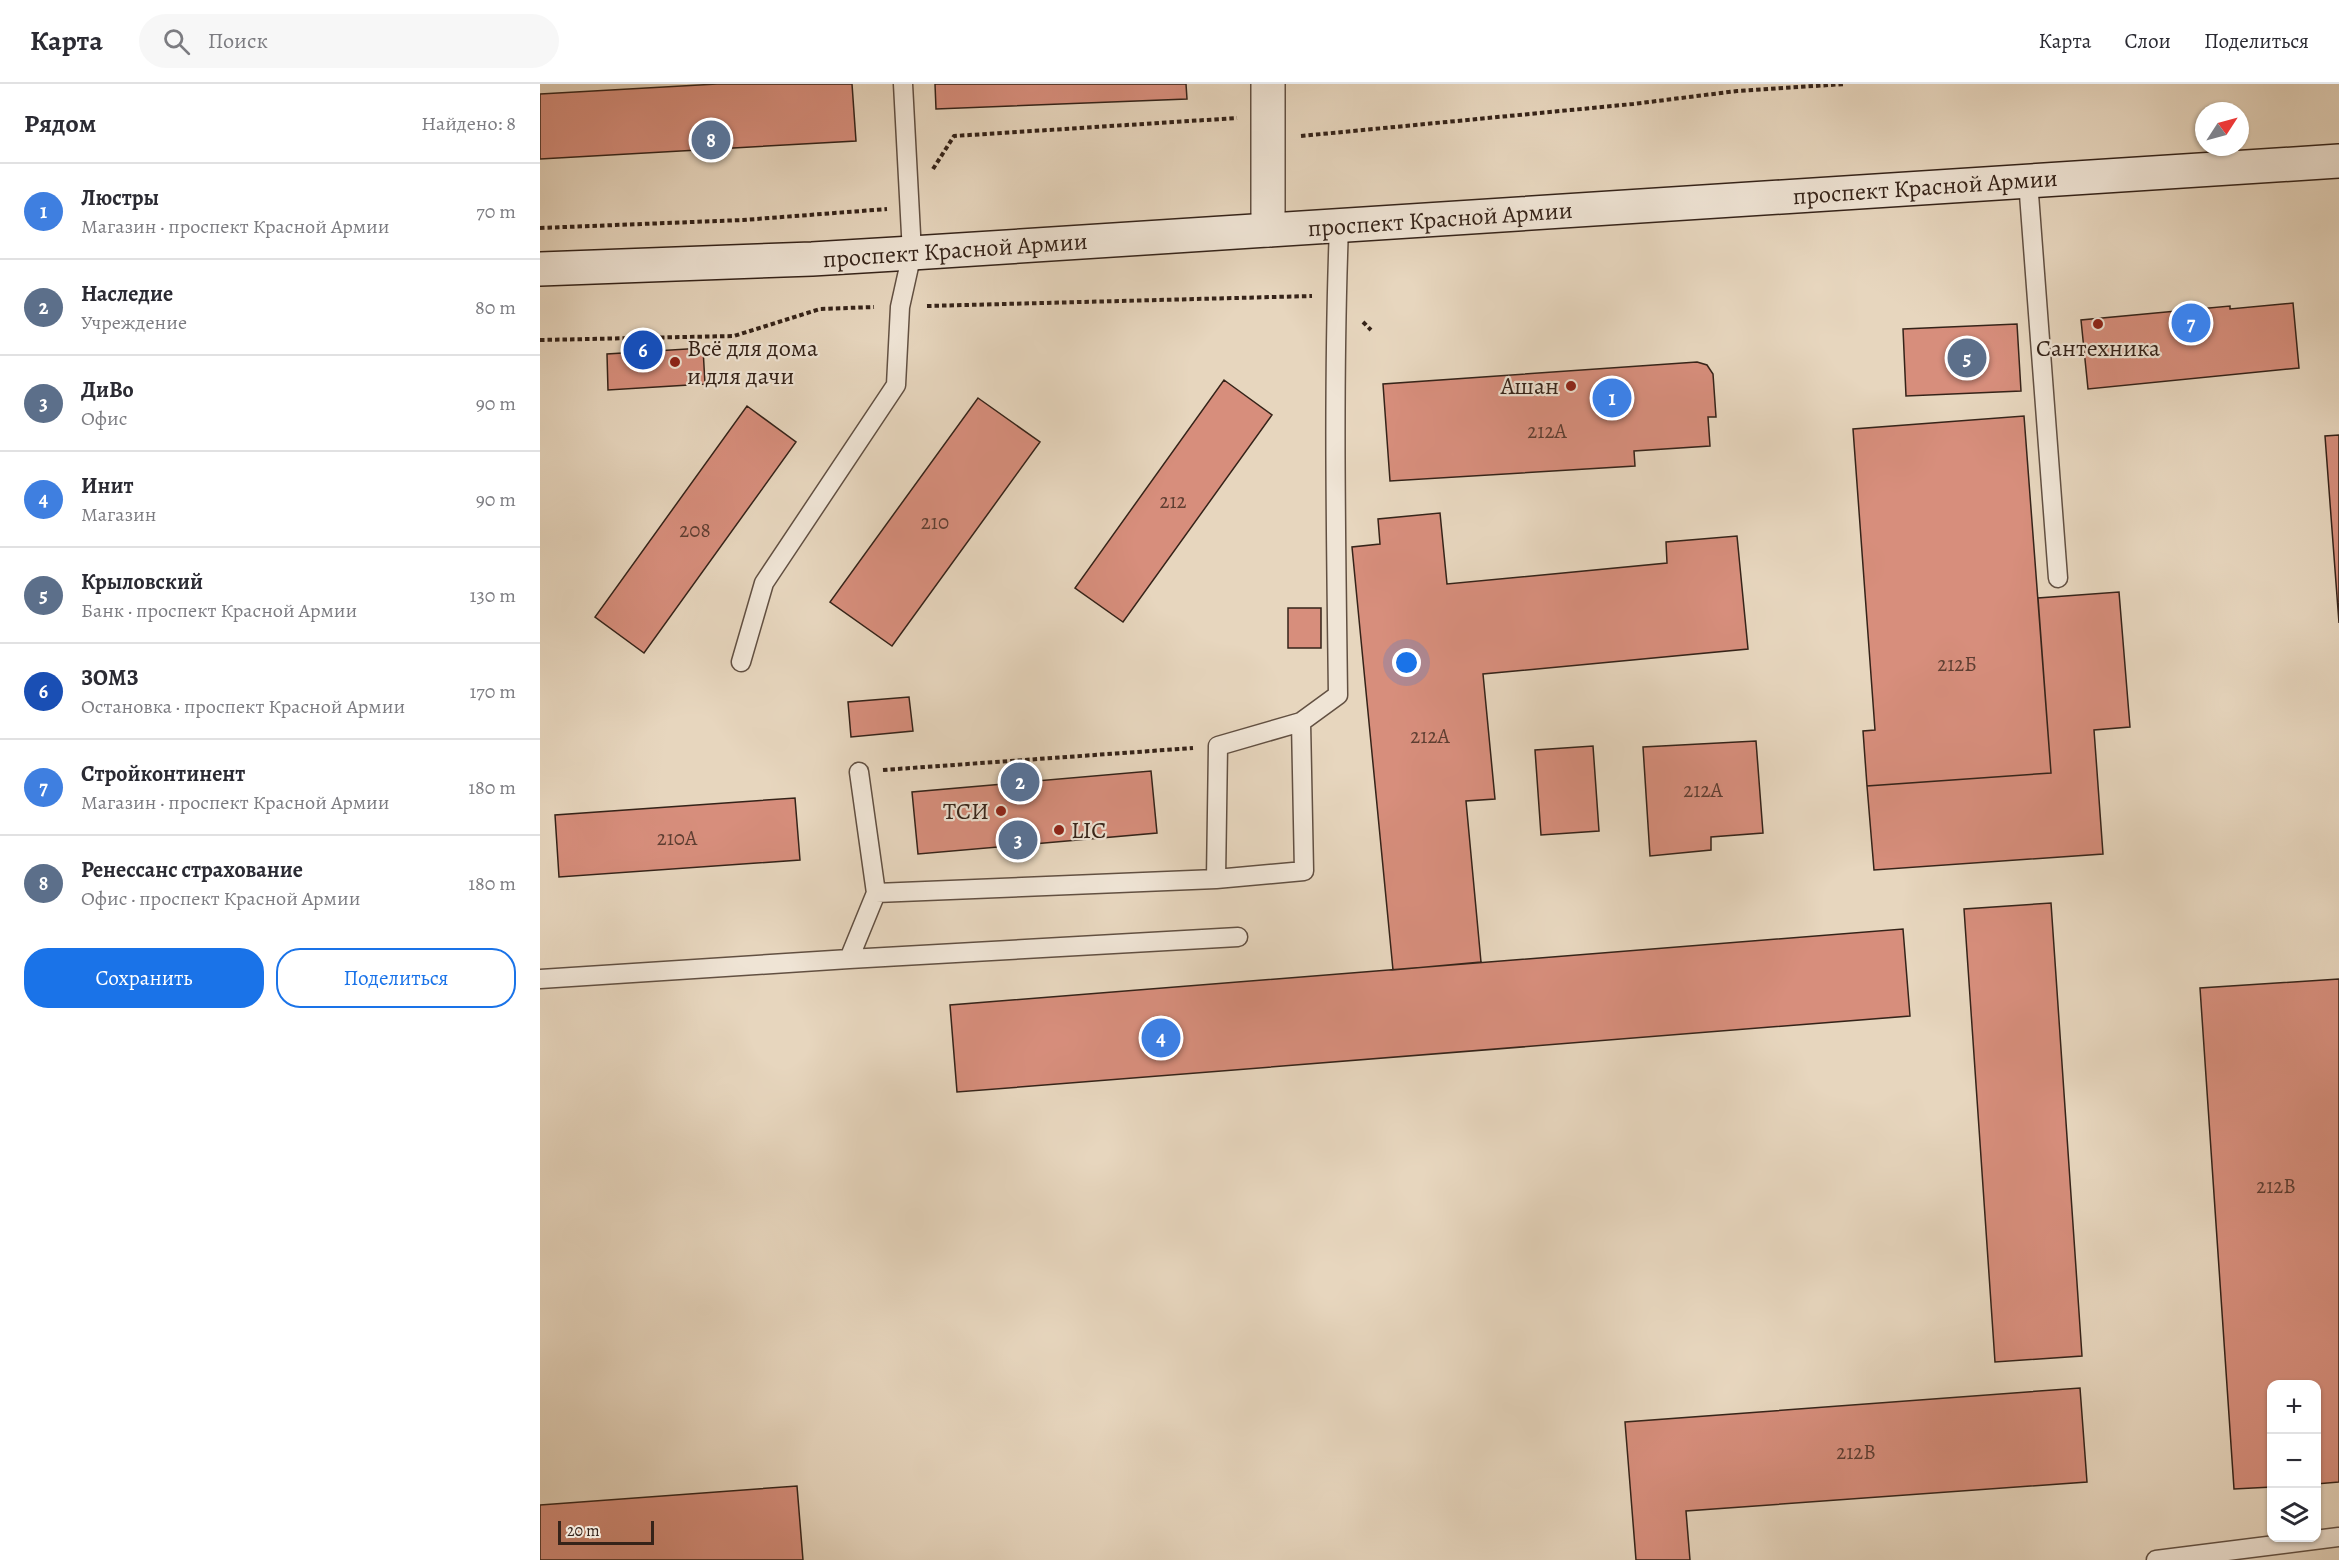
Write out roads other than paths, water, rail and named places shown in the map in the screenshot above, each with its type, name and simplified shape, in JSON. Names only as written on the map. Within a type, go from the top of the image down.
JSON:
[{"type":"main road","points":[[1268,84],[1268,230]]},
{"type":"main road","name":"проспект Красной Армии","points":[[540,269],[812,260],[912,254],[2339,160]]},
{"type":"lane","points":[[741,662],[764,583],[896,385],[900,307],[912,254],[903,84]]},
{"type":"lane","points":[[2028,180],[2058,578]]},
{"type":"lane","points":[[1216,879],[1218,746],[1301,722],[1338,694],[1336,296],[1339,227]]},
{"type":"lane","points":[[876,893],[1216,879],[1304,871],[1301,722]]},
{"type":"lane","points":[[849,959],[876,893],[860,772]]},
{"type":"lane","points":[[540,980],[849,959],[1238,937]]},
{"type":"lane","points":[[2156,1560],[2339,1538]]},
{"type":"place","name":"Ренессанс страхование","points":[[711,140]]},
{"type":"place","name":"Стройконтинент","points":[[2191,323]]},
{"type":"place","name":"Сантехника","points":[[2098,324]]},
{"type":"place","name":"ЗОМЗ","points":[[643,350]]},
{"type":"place","name":"Крыловский","points":[[1967,358]]},
{"type":"place","name":"Всё для дома и для дачи","points":[[675,362]]},
{"type":"place","name":"Ашан","points":[[1571,386]]},
{"type":"place","name":"Люстры","points":[[1612,398]]},
{"type":"place","name":"Наследие","points":[[1020,782]]},
{"type":"place","name":"ТСИ","points":[[1001,811]]},
{"type":"place","name":"LIC","points":[[1059,830]]},
{"type":"place","name":"ДиВо","points":[[1018,840]]},
{"type":"place","name":"Инит","points":[[1161,1038]]}]
